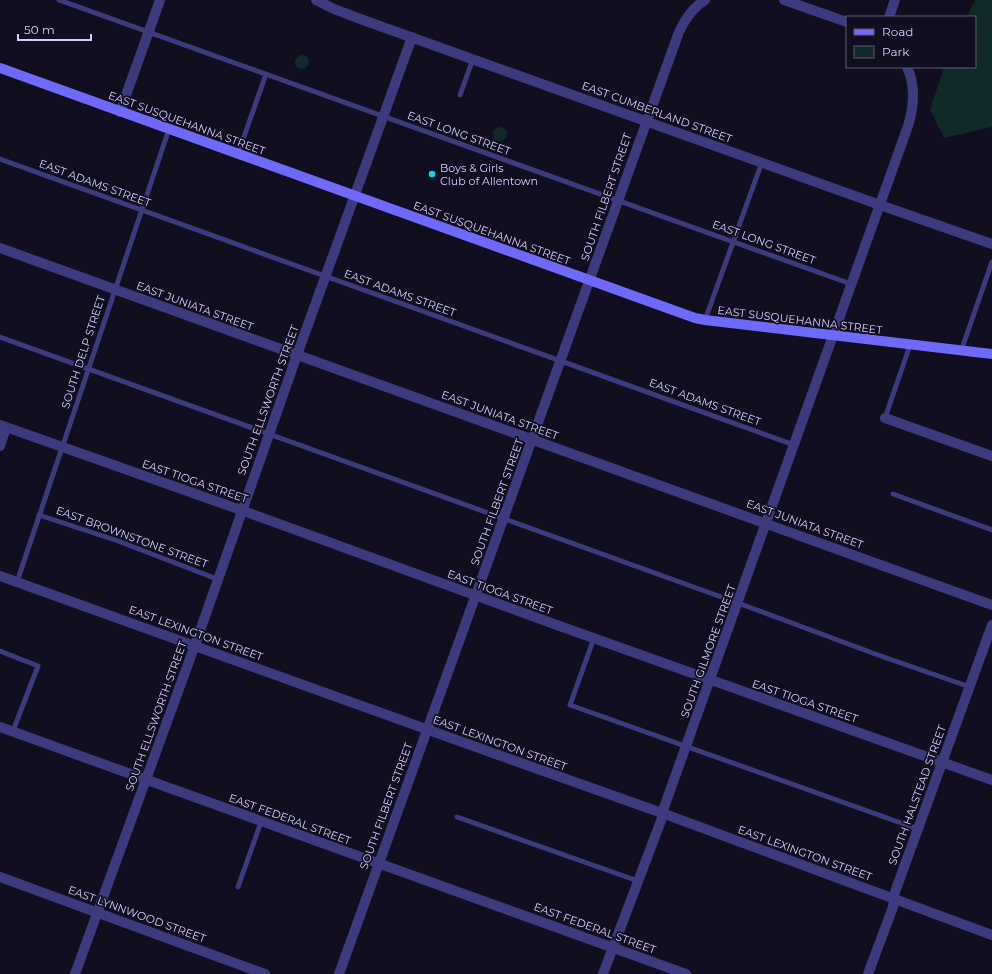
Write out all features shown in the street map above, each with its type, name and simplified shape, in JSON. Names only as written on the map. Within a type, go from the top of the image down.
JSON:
[{"type":"main road","name":"EAST SUSQUEHANNA STREET","points":[[0,68],[705,320],[992,354]]},
{"type":"street","points":[[120,112],[160,0]]},
{"type":"street","name":"EAST CUMBERLAND STREET","points":[[316,0],[334,9],[992,244]]},
{"type":"street","name":"SOUTH FILBERT STREET","points":[[339,974],[646,121],[684,22],[692,11],[705,0]]},
{"type":"street","points":[[784,0],[846,22]]},
{"type":"street","points":[[889,16],[895,0]]},
{"type":"street","name":"SOUTH ELLSWORTH STREET","points":[[75,974],[412,37]]},
{"type":"street","points":[[880,205],[912,112],[914,98],[913,85],[907,68]]},
{"type":"street","name":"SOUTH GILMORE STREET","points":[[603,974],[662,818],[662,813],[880,205]]},
{"type":"street","name":"EAST JUNIATA STREET","points":[[0,248],[992,604]]},
{"type":"street","points":[[885,418],[992,456]]},
{"type":"street","points":[[0,446],[3,427]]},
{"type":"street","name":"EAST TIOGA STREET","points":[[3,427],[241,510],[476,596],[992,780]]},
{"type":"street","name":"EAST LEXINGTON STREET","points":[[0,576],[662,813],[992,934]]},
{"type":"street","name":"SOUTH HALSTEAD STREET","points":[[868,974],[893,907],[895,892],[992,625]]},
{"type":"street","name":"EAST FEDERAL STREET","points":[[0,727],[686,974]]},
{"type":"street","name":"EAST LYNNWOOD STREET","points":[[0,877],[265,974]]},
{"type":"lane","name":"EAST LONG STREET","points":[[59,0],[851,284]]},
{"type":"lane","points":[[460,95],[473,59]]},
{"type":"lane","points":[[238,154],[266,74]]},
{"type":"lane","name":"SOUTH DELP STREET","points":[[17,582],[114,289],[169,129]]},
{"type":"lane","name":"EAST ADAMS STREET","points":[[0,159],[794,445]]},
{"type":"lane","points":[[705,320],[762,162]]},
{"type":"lane","points":[[960,351],[992,262]]},
{"type":"lane","points":[[0,337],[970,687]]},
{"type":"lane","points":[[885,418],[910,345]]},
{"type":"lane","points":[[893,494],[992,530]]},
{"type":"lane","name":"EAST BROWNSTONE STREET","points":[[39,515],[118,542],[217,579]]},
{"type":"lane","points":[[594,638],[570,705],[918,828]]},
{"type":"lane","points":[[0,652],[38,666],[13,731]]},
{"type":"lane","points":[[457,817],[638,881]]},
{"type":"lane","points":[[238,887],[261,822]]},
{"type":"green space","points":[[975,0],[992,0],[992,127],[944,138],[930,110],[944,68],[976,68],[976,16],[967,16]]},
{"type":"green space","points":[[299,55],[305,55],[309,59],[309,65],[305,69],[299,69],[295,65],[295,59]]},
{"type":"green space","points":[[497,127],[503,127],[507,131],[507,137],[503,141],[497,141],[493,137],[493,131]]},
{"type":"place","name":"Boys & Girls Club of Allentown","points":[[432,174]]}]
